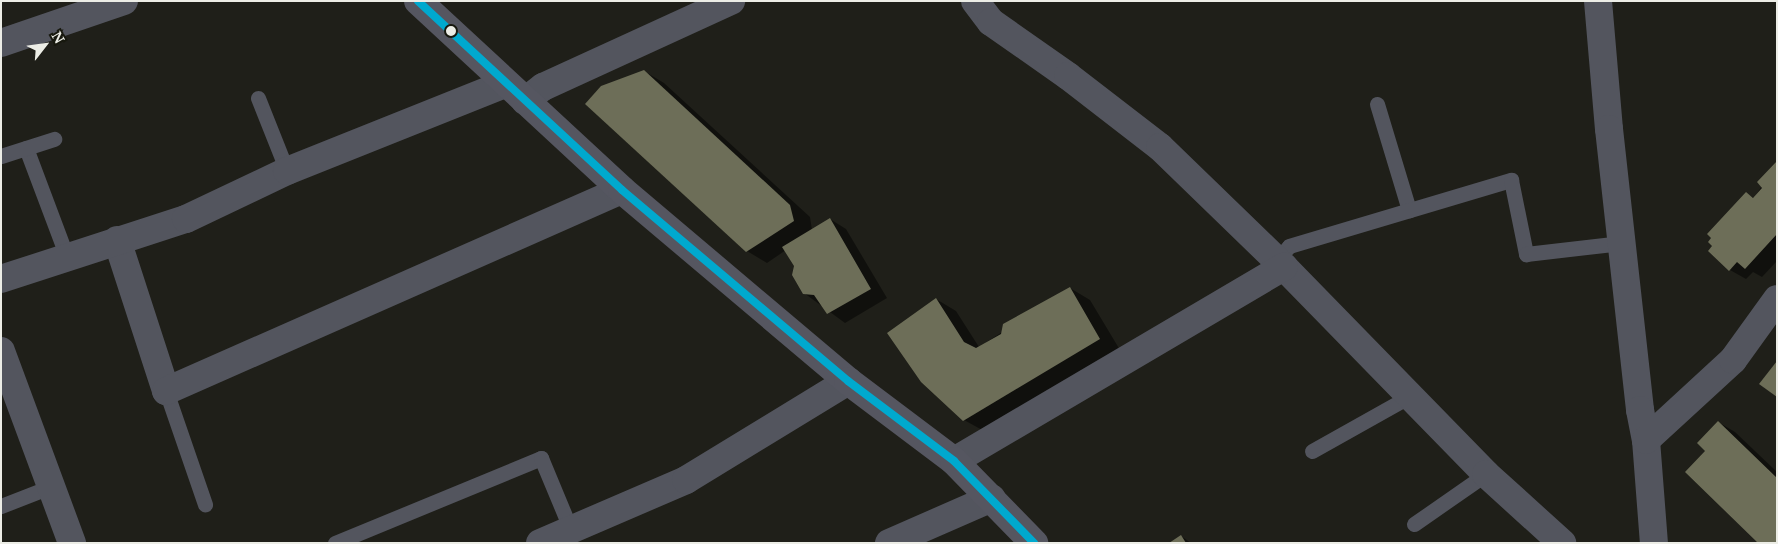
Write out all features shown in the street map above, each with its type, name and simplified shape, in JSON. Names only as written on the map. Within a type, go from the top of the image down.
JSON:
[{"type":"main road","points":[[418,1],[515,93],[622,190],[848,380],[954,461],[1034,543]]},
{"type":"street","points":[[1,43],[124,1]]},
{"type":"street","points":[[1,278],[186,219],[287,171],[515,93],[543,87],[731,1]]},
{"type":"street","points":[[974,1],[991,22],[1068,76],[1160,147],[1281,264],[1486,474],[1562,543]]},
{"type":"street","points":[[1598,1],[1621,243],[1640,410],[1646,440],[1654,543]]},
{"type":"street","points":[[117,240],[166,391],[622,190]]},
{"type":"street","points":[[954,461],[1281,264]]},
{"type":"street","points":[[1646,440],[1733,360],[1777,299]]},
{"type":"street","points":[[1,352],[72,543]]},
{"type":"street","points":[[540,543],[686,480],[848,380]]},
{"type":"street","points":[[889,543],[992,498]]},
{"type":"lane","points":[[258,98],[287,171]]},
{"type":"lane","points":[[1377,104],[1409,210]]},
{"type":"lane","points":[[1,156],[54,139]]},
{"type":"lane","points":[[26,148],[67,257]]},
{"type":"lane","points":[[1281,264],[1289,246],[1511,180],[1526,254],[1621,243]]},
{"type":"lane","points":[[166,391],[205,504]]},
{"type":"lane","points":[[1312,451],[1410,396]]},
{"type":"lane","points":[[335,543],[542,458],[571,530]]},
{"type":"lane","points":[[1414,524],[1486,474]]},
{"type":"lane","points":[[1,506],[50,487]]},
{"type":"building","points":[[644,70],[790,205],[794,221],[746,252],[585,104],[601,86]]},
{"type":"building","points":[[1777,161],[1777,234],[1745,269],[1737,262],[1729,271],[1708,251],[1712,246],[1708,242],[1711,238],[1707,234],[1746,192],[1753,198],[1762,188],[1757,182]]},
{"type":"building","points":[[830,218],[871,289],[827,314],[814,295],[803,294],[792,275],[794,266],[782,247]]},
{"type":"building","points":[[1070,287],[1100,339],[963,421],[921,382],[887,333],[936,298],[964,342],[976,348],[1001,334],[1003,324]]},
{"type":"building","points":[[1777,361],[1777,397],[1759,384]]},
{"type":"building","points":[[1718,421],[1777,478],[1777,543],[1758,543],[1685,472],[1705,451],[1697,443]]},
{"type":"building","points":[[1181,535],[1186,543],[1169,543]]},
{"type":"transit line","points":[[418,1],[622,190],[848,381],[954,461],[1034,543]]}]
